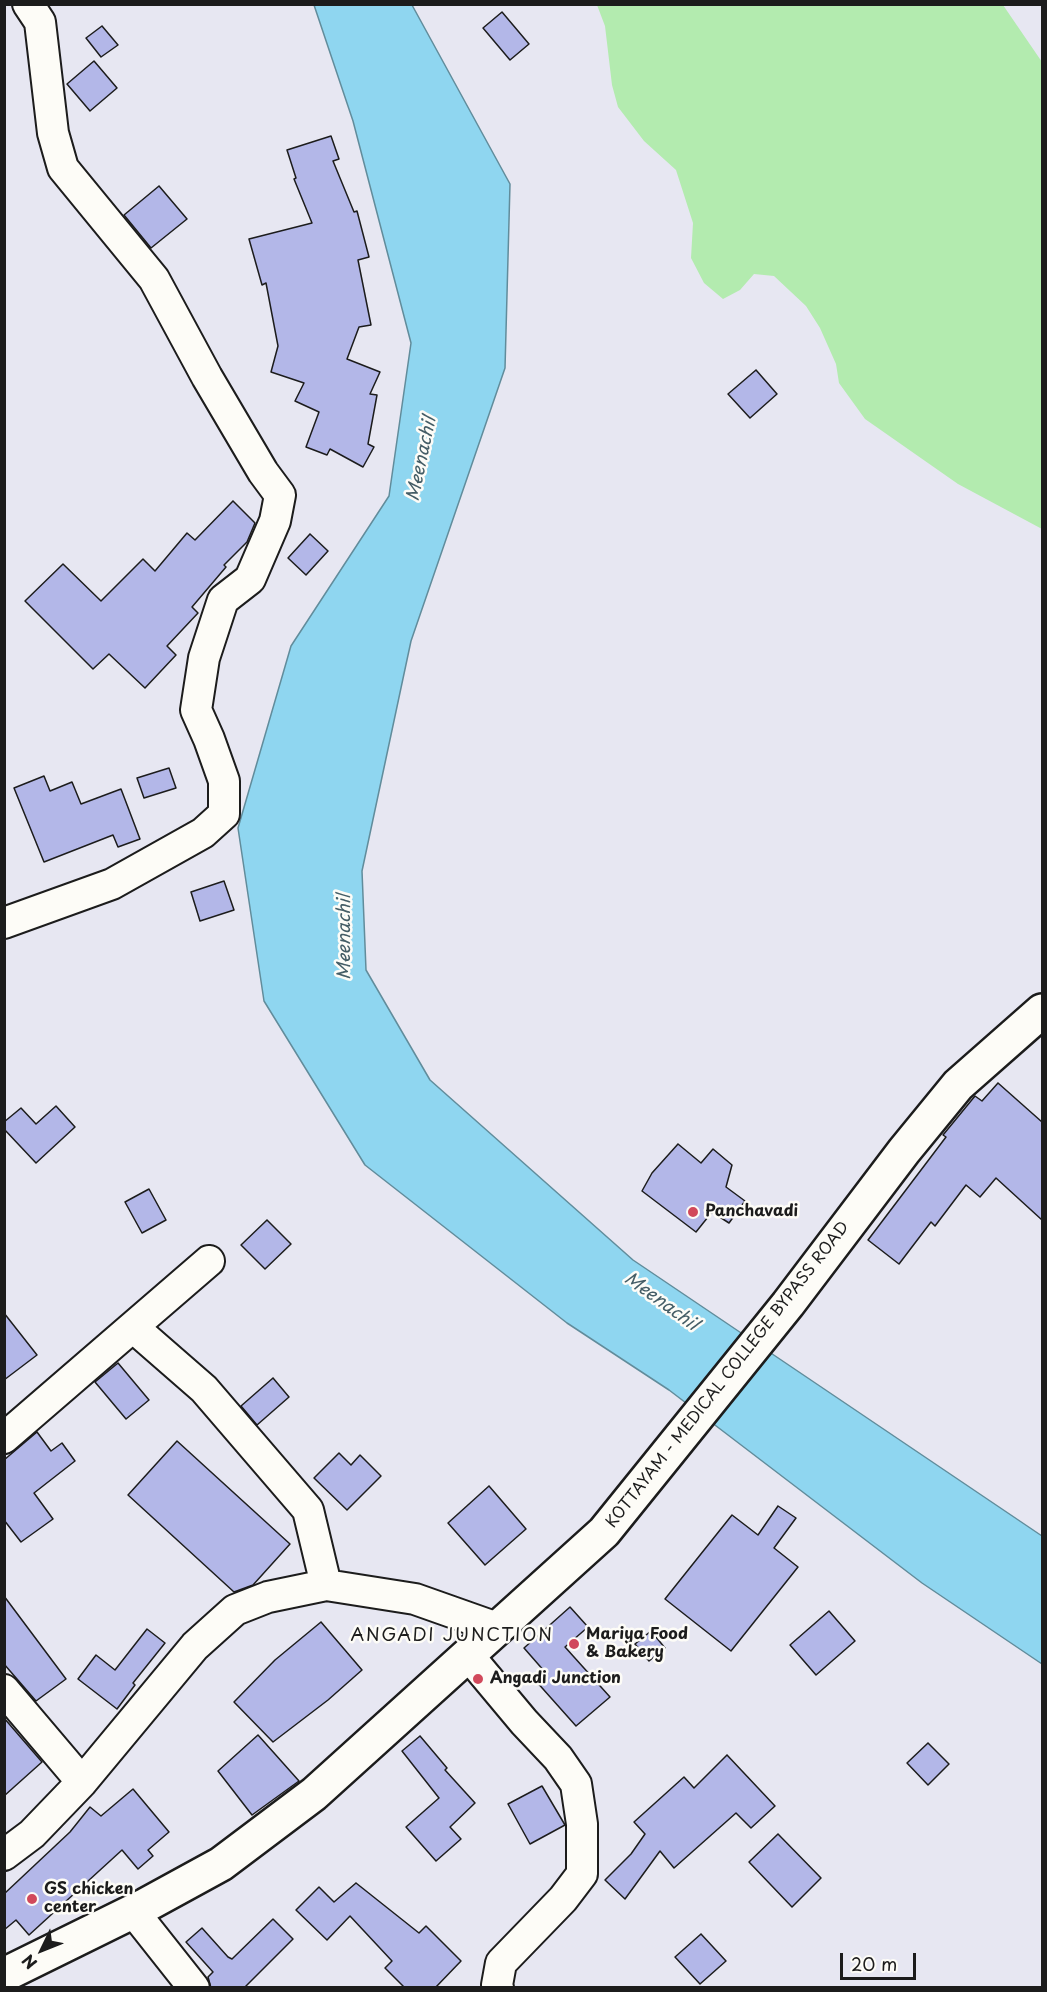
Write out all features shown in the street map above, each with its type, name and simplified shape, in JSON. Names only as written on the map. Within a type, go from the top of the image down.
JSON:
[{"type":"main road","name":"KOTTAYAM - MEDICAL COLLEGE BYPASS ROAD","points":[[4,1975],[221,1864],[305,1801],[604,1532],[788,1304],[904,1151],[958,1085],[1042,1011]]},
{"type":"street","points":[[4,923],[112,884],[203,833],[224,814],[224,781],[196,710],[204,658],[223,600],[250,579],[275,521],[280,495],[263,472],[207,377],[154,279],[63,168],[53,133],[39,22],[28,4]]},
{"type":"street","points":[[4,1438],[209,1261]]},
{"type":"street","points":[[134,1328],[204,1389],[308,1510],[326,1585]]},
{"type":"street","points":[[4,1855],[32,1834],[81,1782],[195,1646],[235,1610],[268,1597],[326,1585],[415,1599],[497,1628]]},
{"type":"street","points":[[468,1654],[524,1722],[558,1758],[576,1784],[582,1824],[582,1874],[556,1907],[501,1963],[496,1985],[498,1988]]},
{"type":"street","points":[[4,1690],[81,1782]]},
{"type":"street","points":[[133,1911],[194,1988]]},
{"type":"green space","points":[[597,5],[1003,5],[1042,62],[1042,529],[958,484],[865,419],[839,383],[836,364],[820,328],[806,306],[774,276],[754,274],[740,290],[723,299],[704,283],[691,258],[693,223],[676,170],[644,141],[618,107],[612,85],[605,26]]},
{"type":"water","name":"Meenachil","points":[[314,5],[412,5],[510,184],[505,368],[411,641],[362,871],[366,970],[430,1080],[633,1260],[1042,1536],[1042,1664],[922,1583],[669,1390],[567,1323],[365,1165],[264,1001],[238,828],[291,646],[389,496],[411,343],[353,121]]},
{"type":"building","points":[[502,12],[529,44],[510,60],[483,28]]},
{"type":"building","points":[[102,26],[118,45],[101,57],[86,38]]},
{"type":"building","points":[[94,61],[117,88],[90,111],[67,84]]},
{"type":"building","points":[[331,136],[339,159],[333,161],[354,212],[357,211],[369,257],[358,260],[371,325],[359,327],[347,359],[380,372],[370,394],[377,395],[368,444],[374,447],[363,467],[330,449],[327,455],[306,447],[319,412],[295,401],[304,383],[271,372],[278,346],[266,283],[262,285],[249,239],[312,223],[294,179],[296,178],[287,150]]},
{"type":"building","points":[[159,186],[187,219],[151,248],[124,215]]},
{"type":"building","points":[[756,370],[777,394],[750,418],[728,394]]},
{"type":"building","points":[[233,501],[255,523],[247,542],[224,565],[226,567],[192,607],[198,613],[167,646],[176,655],[145,688],[109,654],[93,669],[25,601],[63,564],[101,601],[143,559],[155,571],[187,533],[195,540]]},
{"type":"building","points":[[310,534],[328,551],[306,575],[288,558]]},
{"type":"building","points":[[169,768],[176,788],[144,798],[137,778]]},
{"type":"building","points":[[44,776],[50,791],[72,782],[81,804],[121,789],[140,839],[118,847],[113,835],[44,862],[14,788]]},
{"type":"building","points":[[224,881],[234,910],[200,921],[191,892]]},
{"type":"building","points":[[998,1083],[1042,1122],[1042,1220],[996,1178],[980,1197],[966,1185],[935,1226],[931,1222],[899,1264],[868,1240],[946,1137],[943,1135],[975,1096],[982,1101]]},
{"type":"building","points":[[56,1106],[75,1127],[36,1163],[4,1129],[4,1122],[21,1108],[36,1124]]},
{"type":"building","points":[[678,1144],[701,1163],[713,1149],[732,1165],[726,1187],[745,1201],[729,1223],[712,1212],[696,1232],[642,1191],[652,1173]]},
{"type":"building","points":[[149,1189],[166,1220],[142,1233],[125,1202]]},
{"type":"building","points":[[267,1220],[291,1244],[265,1269],[241,1245]]},
{"type":"building","points":[[4,1313],[37,1355],[4,1380]]},
{"type":"building","points":[[118,1363],[149,1400],[126,1419],[95,1382]]},
{"type":"building","points":[[273,1378],[289,1397],[257,1425],[241,1406]]},
{"type":"building","points":[[37,1432],[51,1451],[62,1443],[75,1461],[34,1493],[53,1519],[21,1542],[4,1520],[4,1460]]},
{"type":"building","points":[[177,1441],[290,1544],[253,1585],[234,1592],[128,1495]]},
{"type":"building","points":[[339,1453],[351,1465],[360,1455],[381,1476],[347,1510],[314,1478]]},
{"type":"building","points":[[489,1486],[526,1529],[485,1565],[448,1523]]},
{"type":"building","points":[[778,1506],[796,1518],[774,1548],[798,1567],[731,1651],[665,1599],[732,1515],[758,1535]]},
{"type":"building","points":[[4,1596],[66,1679],[36,1701],[4,1664]]},
{"type":"building","points":[[570,1607],[588,1627],[565,1647],[610,1697],[576,1726],[535,1680],[545,1672],[524,1648]]},
{"type":"building","points":[[829,1611],[855,1641],[816,1675],[790,1645]]},
{"type":"building","points":[[321,1622],[362,1670],[328,1700],[273,1742],[234,1702],[275,1660]]},
{"type":"building","points":[[147,1629],[165,1643],[133,1683],[135,1685],[117,1709],[78,1679],[96,1655],[115,1670]]},
{"type":"building","points":[[651,1631],[665,1648],[649,1661],[635,1644]]},
{"type":"building","points":[[4,1718],[42,1762],[4,1796]]},
{"type":"building","points":[[258,1735],[299,1781],[252,1815],[218,1771]]},
{"type":"building","points":[[420,1736],[447,1768],[445,1770],[475,1803],[450,1827],[461,1839],[436,1861],[406,1827],[439,1798],[402,1751]]},
{"type":"building","points":[[928,1743],[949,1764],[928,1785],[907,1763]]},
{"type":"building","points":[[727,1755],[775,1806],[751,1828],[736,1813],[674,1868],[660,1851],[625,1899],[605,1880],[631,1854],[645,1834],[634,1822],[684,1777],[694,1788]]},
{"type":"building","points":[[542,1786],[565,1825],[530,1844],[508,1804]]},
{"type":"building","points":[[133,1789],[169,1832],[148,1850],[153,1856],[138,1869],[122,1850],[29,1935],[16,1920],[4,1930],[4,1894],[70,1832],[90,1807],[101,1816]]},
{"type":"building","points":[[778,1834],[821,1878],[792,1907],[749,1862]]},
{"type":"building","points":[[356,1883],[419,1933],[426,1926],[461,1961],[435,1988],[405,1988],[385,1968],[392,1961],[350,1916],[327,1940],[296,1910],[319,1887],[334,1902]]},
{"type":"building","points":[[273,1919],[293,1939],[244,1988],[211,1988],[208,1977],[213,1972],[186,1942],[202,1928],[232,1959]]},
{"type":"building","points":[[701,1934],[726,1961],[700,1984],[675,1957]]},
{"type":"place","name":"Panchavadi","points":[[693,1212]]},
{"type":"place","name":"Mariya Food & Bakery","points":[[574,1644]]},
{"type":"place","name":"Angadi Junction","points":[[478,1679]]},
{"type":"place","name":"GS chicken center","points":[[32,1899]]},
{"type":"district","name":"ANGADI JUNCTION","points":[[452,1636]]}]
